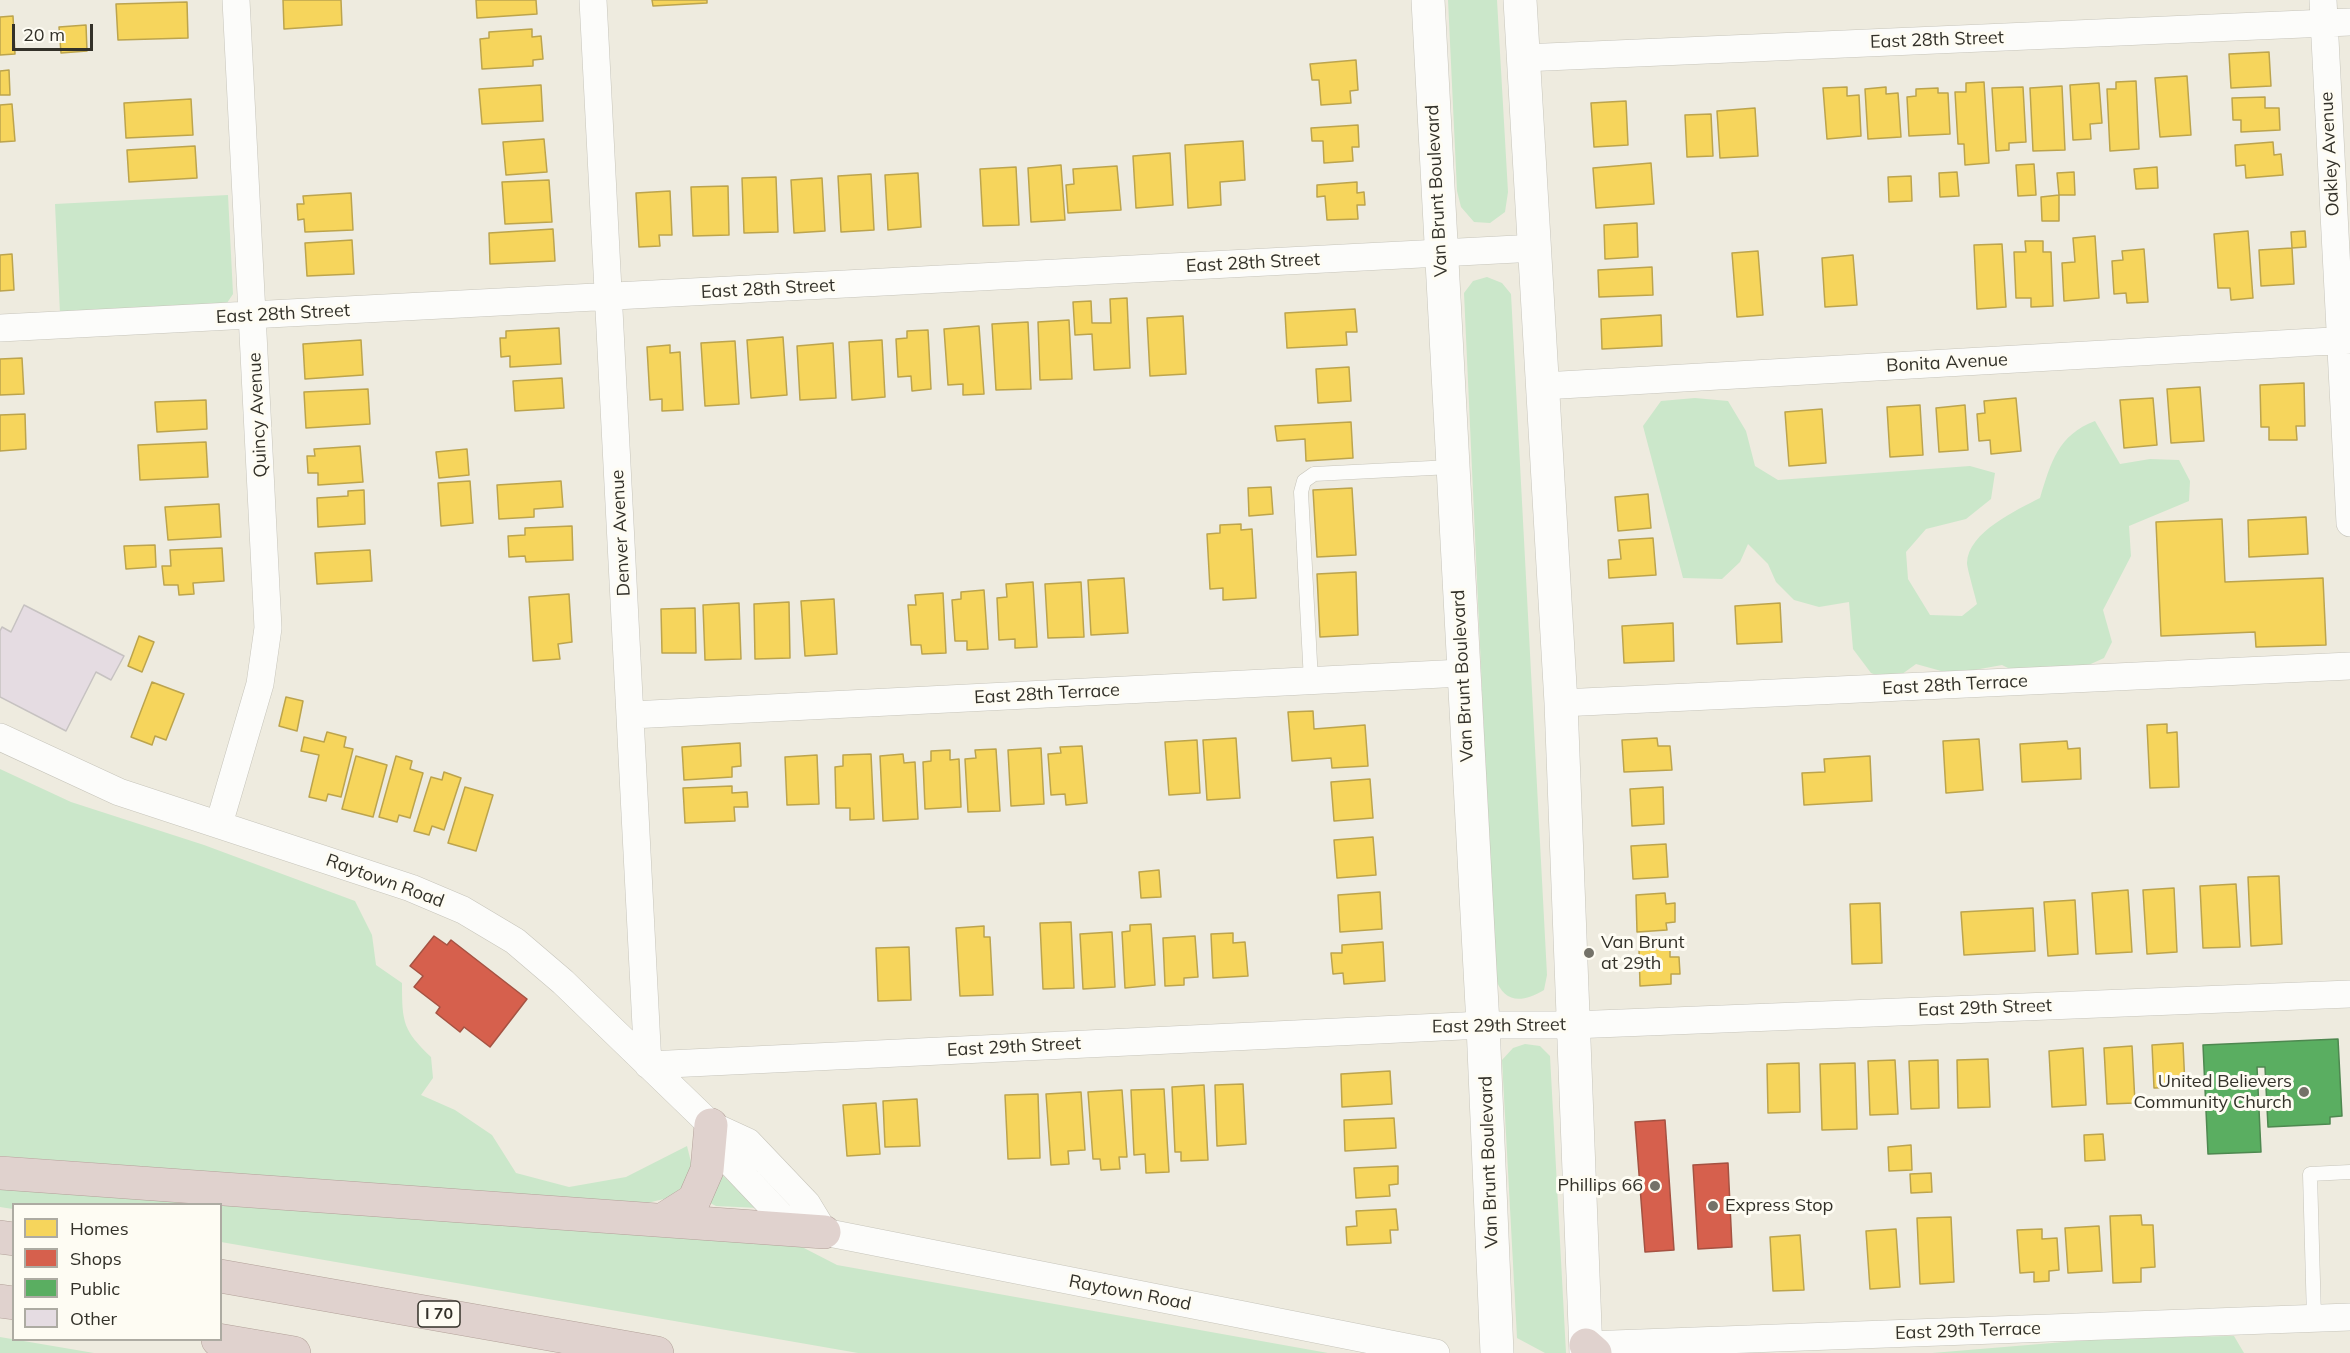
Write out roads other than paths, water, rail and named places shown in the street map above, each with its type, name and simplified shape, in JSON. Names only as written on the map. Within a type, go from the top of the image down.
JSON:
[{"type":"highway","points":[[664,1219],[694,1200],[707,1170],[711,1125]]},
{"type":"highway","points":[[0,1173],[824,1232]]},
{"type":"highway","name":"I 70","points":[[222,1276],[657,1353]]},
{"type":"highway","points":[[222,1341],[294,1353]]},
{"type":"main road","name":"Van Brunt Boulevard","points":[[1428,0],[1462,673],[1483,1025],[1497,1353]]},
{"type":"main road","points":[[1520,0],[1561,703],[1572,1025],[1589,1350]]},
{"type":"street","name":"Quincy Avenue","points":[[219,824],[260,684],[268,628],[236,0]]},
{"type":"street","name":"Denver Avenue","points":[[593,0],[648,1065]]},
{"type":"street","name":"East 28th Street","points":[[1523,58],[2332,15]]},
{"type":"street","name":"Oakley Avenue","points":[[2332,15],[2350,523]]},
{"type":"street","name":"East 28th Street","points":[[0,328],[1536,248]]},
{"type":"street","name":"Bonita Avenue","points":[[1543,386],[2344,340]]},
{"type":"street","name":"East 28th Terrace","points":[[1561,703],[2350,666]]},
{"type":"street","name":"East 28th Terrace","points":[[631,715],[1462,673]]},
{"type":"street","name":"Raytown Road","points":[[0,736],[119,792],[411,888],[464,910],[515,941],[563,982],[711,1125],[728,1160],[782,1217],[824,1232],[1436,1353]]},
{"type":"street","name":"East 29th Street","points":[[648,1065],[1483,1025],[1572,1025],[2350,994]]},
{"type":"street","name":"East 29th Terrace","points":[[1589,1350],[2350,1317]]},
{"type":"lane","points":[[1311,681],[1300,492],[1304,481],[1314,474],[1451,467]]},
{"type":"lane","points":[[2314,1318],[2310,1174],[2350,1172]]},
{"type":"place","name":"Van Brunt at 29th","points":[[1589,953]]},
{"type":"place","name":"United Believers Community Church","points":[[2304,1092]]},
{"type":"place","name":"Phillips 66","points":[[1655,1186]]},
{"type":"place","name":"Express Stop","points":[[1713,1206]]}]
